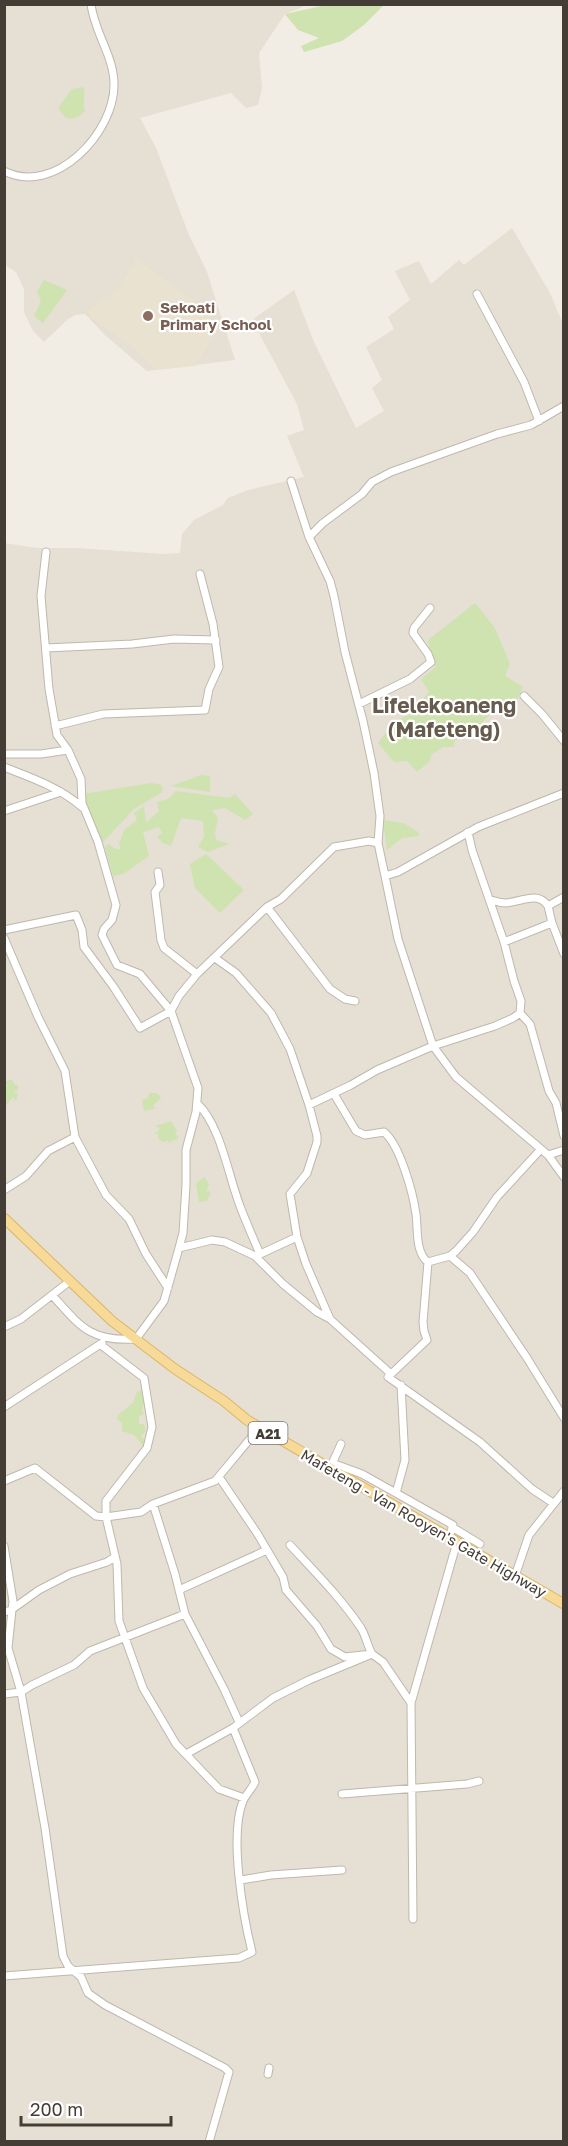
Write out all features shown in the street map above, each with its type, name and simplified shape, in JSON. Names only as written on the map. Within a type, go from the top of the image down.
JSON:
[{"type":"main road","name":"Mafeteng - Van Rooyen's Gate Highway","points":[[6,1222],[112,1321],[259,1428],[331,1466],[564,1604]]},
{"type":"street","points":[[4,171],[26,177],[53,172],[70,162],[101,131],[113,104],[114,73],[105,43],[92,14],[91,4]]},
{"type":"street","points":[[477,294],[531,396],[539,421]]},
{"type":"street","points":[[309,537],[323,523],[362,494],[372,482],[391,472],[539,421],[564,406]]},
{"type":"street","points":[[291,481],[309,537],[330,581],[374,773],[380,816],[378,843],[398,939],[433,1046],[456,1077],[548,1155],[564,1177]]},
{"type":"street","points":[[46,552],[41,596],[49,689],[55,726],[57,735],[68,750],[81,779],[82,802],[98,842],[116,905],[112,920],[102,934],[117,965],[140,974],[171,1011],[198,1088],[186,1150],[183,1233],[164,1301],[136,1339],[106,1338],[83,1329],[52,1295]]},
{"type":"street","points":[[55,726],[103,714],[205,710],[209,689],[219,667],[216,640],[200,574]]},
{"type":"street","points":[[359,704],[402,683],[431,662],[414,633],[414,628],[429,608]]},
{"type":"street","points":[[46,648],[132,644],[174,639],[216,640]]},
{"type":"street","points":[[524,696],[564,741]]},
{"type":"street","points":[[4,754],[41,754],[68,750]]},
{"type":"street","points":[[4,767],[46,783],[84,808]]},
{"type":"street","points":[[4,811],[61,792]]},
{"type":"street","points":[[385,876],[398,872],[468,832],[564,793]]},
{"type":"street","points":[[309,1105],[377,1070],[433,1046],[495,1026],[520,1013],[522,1003],[468,832]]},
{"type":"street","points":[[4,930],[76,915],[82,930],[84,947],[140,1028],[171,1011],[179,996],[197,974],[267,908],[281,899],[334,847],[369,841],[378,843]]},
{"type":"street","points":[[159,872],[160,885],[155,892],[156,908],[164,948],[197,974]]},
{"type":"street","points":[[490,900],[505,903],[533,897],[545,901],[564,954]]},
{"type":"street","points":[[548,906],[564,897]]},
{"type":"street","points":[[267,908],[330,989],[345,999],[355,1001]]},
{"type":"street","points":[[504,942],[552,923]]},
{"type":"street","points":[[4,938],[38,1017],[65,1071],[75,1137],[106,1195],[129,1219],[146,1254],[168,1288]]},
{"type":"street","points":[[215,958],[236,974],[271,1013],[290,1049],[309,1105],[317,1142],[307,1173],[290,1194],[297,1237],[330,1319]]},
{"type":"street","points":[[520,1013],[530,1024],[549,1090],[556,1102],[564,1136]]},
{"type":"street","points":[[334,1094],[356,1131],[365,1135],[384,1132],[390,1138],[399,1156],[411,1193],[417,1215],[418,1239],[424,1260],[428,1262]]},
{"type":"street","points":[[196,1103],[206,1112],[213,1126],[257,1255],[283,1284],[317,1312],[330,1319],[391,1374]]},
{"type":"street","points":[[4,1191],[26,1176],[48,1151],[75,1137]]},
{"type":"street","points":[[428,1262],[450,1256],[473,1232],[498,1197],[541,1149]]},
{"type":"street","points":[[548,1155],[564,1150]]},
{"type":"street","points":[[179,1248],[212,1239],[257,1255],[297,1237]]},
{"type":"street","points":[[450,1256],[470,1273],[564,1418]]},
{"type":"street","points":[[428,1262],[423,1322],[427,1340],[388,1377],[480,1442],[532,1489],[564,1504]]},
{"type":"street","points":[[4,1327],[21,1319],[70,1281]]},
{"type":"street","points":[[4,1407],[101,1345],[106,1338]]},
{"type":"street","points":[[101,1345],[144,1378],[152,1427],[147,1448],[106,1501],[106,1517],[115,1557],[119,1621],[124,1637],[143,1688],[176,1744],[219,1789],[244,1798]]},
{"type":"street","points":[[396,1493],[405,1460],[401,1385]]},
{"type":"street","points":[[4,1481],[35,1468],[96,1516],[106,1517],[141,1512],[153,1504],[215,1481],[259,1428]]},
{"type":"street","points":[[341,1444],[331,1466],[362,1474],[453,1525],[453,1540],[411,1703],[413,1919]]},
{"type":"street","points":[[219,1477],[267,1550],[283,1577],[286,1590],[317,1626],[330,1649],[345,1657],[372,1654]]},
{"type":"street","points":[[515,1576],[529,1534],[564,1491]]},
{"type":"street","points":[[4,1976],[239,1958],[252,1952],[236,1843],[244,1798],[251,1792],[255,1782],[224,1689],[185,1614],[153,1504]]},
{"type":"street","points":[[452,1527],[480,1544]]},
{"type":"street","points":[[290,1545],[338,1596],[363,1631],[366,1644],[372,1654],[383,1662],[411,1703]]},
{"type":"street","points":[[4,1546],[13,1601],[8,1611],[8,1648],[21,1692],[45,1828],[63,1956],[68,1966],[81,1977],[88,1993],[105,2005],[229,2072],[208,2142]]},
{"type":"street","points":[[179,1590],[267,1550]]},
{"type":"street","points":[[8,1611],[39,1590],[70,1574],[107,1562],[115,1557]]},
{"type":"street","points":[[4,1694],[21,1692],[74,1665],[90,1651],[185,1614]]},
{"type":"street","points":[[186,1754],[236,1725],[273,1698],[300,1684],[372,1654]]},
{"type":"street","points":[[342,1794],[467,1784],[479,1781]]},
{"type":"street","points":[[240,1880],[271,1875],[342,1870]]},
{"type":"shaded area","points":[[4,5],[307,5],[285,14],[259,53],[262,88],[258,105],[246,108],[231,93],[140,118],[156,148],[189,235],[207,272],[235,360],[147,371],[105,335],[85,314],[75,315],[68,319],[44,342],[33,331],[24,312],[24,289],[16,272],[5,265]]},
{"type":"shaded area","points":[[512,228],[550,293],[563,324],[563,2141],[5,2141],[4,543],[38,548],[180,553],[182,534],[194,520],[223,505],[228,498],[248,490],[304,477],[287,436],[304,430],[297,404],[252,320],[294,290],[314,342],[356,428],[384,411],[372,388],[382,380],[366,347],[394,329],[388,317],[410,300],[395,271],[419,261],[431,284],[459,260],[464,265]]},
{"type":"shaded area","name":"Sekoati Primary School","points":[[136,258],[196,302],[217,330],[196,366],[155,370],[134,348],[94,320],[87,312],[99,301],[111,296]]},
{"type":"green space","points":[[326,5],[384,5],[364,25],[342,41],[304,52],[301,46],[319,38],[298,30],[285,14]]},
{"type":"green space","points":[[83,87],[85,110],[77,117],[66,118],[58,108],[72,89]]},
{"type":"green space","points":[[44,280],[67,290],[43,323],[34,316],[41,301],[37,292]]},
{"type":"green space","points":[[475,603],[495,628],[510,664],[505,676],[523,687],[514,705],[495,709],[475,730],[455,740],[454,747],[443,747],[431,755],[430,761],[417,772],[407,761],[394,762],[378,743],[390,727],[405,716],[424,712],[425,708],[420,709],[420,703],[429,692],[421,679],[436,667],[431,661],[428,640]]},
{"type":"green space","points":[[201,775],[210,776],[210,792],[171,786]]},
{"type":"green space","points":[[152,783],[161,785],[163,789],[161,793],[134,809],[102,843],[85,806],[83,794]]},
{"type":"green space","points":[[176,791],[229,798],[235,794],[253,814],[245,820],[225,808],[212,810],[218,818],[216,840],[229,844],[208,852],[198,847],[204,837],[203,821],[181,818],[171,846],[163,843],[157,837],[162,833],[159,827],[143,832],[149,856],[123,874],[113,876],[105,847],[109,844],[115,849],[121,849],[119,844],[124,830],[137,820],[134,813],[144,806],[146,823],[159,811],[157,802],[168,799]]},
{"type":"green space","points":[[383,820],[403,823],[418,832],[419,836],[402,838],[387,850]]},
{"type":"green space","points":[[206,854],[244,890],[220,913],[195,888],[190,864]]},
{"type":"green space","points":[[11,1079],[15,1085],[18,1085],[18,1090],[14,1092],[18,1093],[16,1101],[13,1097],[5,1107],[7,1086],[5,1082]]},
{"type":"green space","points":[[149,1093],[157,1093],[161,1098],[153,1106],[155,1109],[144,1111],[142,1100],[148,1098]]},
{"type":"green space","points":[[171,1121],[177,1131],[175,1133],[177,1140],[169,1143],[168,1141],[163,1142],[158,1138],[158,1134],[154,1133],[159,1131],[159,1128],[155,1126]]},
{"type":"green space","points":[[205,1177],[209,1185],[206,1192],[209,1191],[211,1194],[206,1201],[199,1202],[196,1183]]},
{"type":"green space","points":[[145,1389],[142,1411],[144,1414],[139,1416],[139,1424],[144,1424],[146,1431],[141,1436],[146,1441],[144,1447],[134,1435],[122,1431],[122,1423],[117,1419],[118,1415],[133,1403],[137,1392]]},
{"type":"place","name":"Sekoati Primary School","points":[[148,316]]},
{"type":"district","name":"Lifelekoaneng (Mafeteng)","points":[[444,717]]}]
